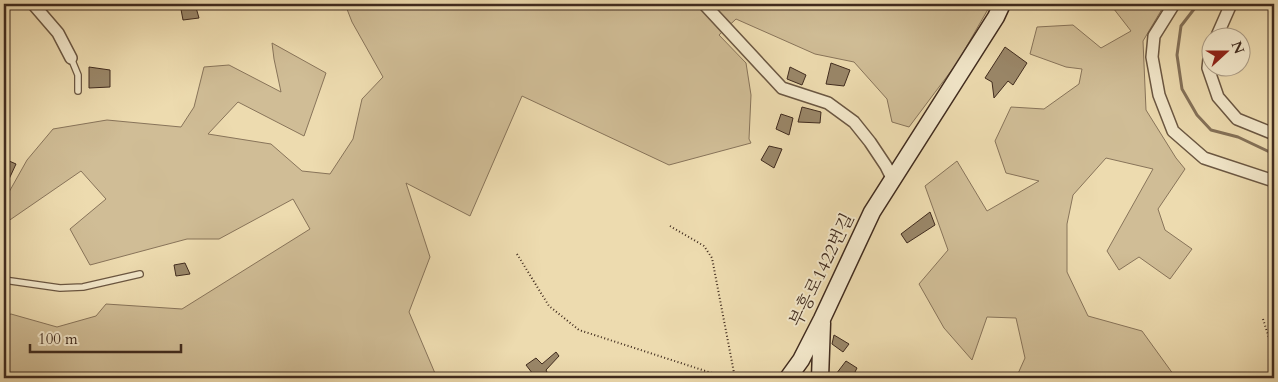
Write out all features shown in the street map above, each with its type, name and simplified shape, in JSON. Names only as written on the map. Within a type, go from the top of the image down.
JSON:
[{"type":"street","points":[[33,4],[58,33],[71,58]]},
{"type":"street","points":[[704,4],[782,88],[828,103],[854,122],[870,142],[893,180]]},
{"type":"street","name":"부흥로1422번길","points":[[793,376],[872,212],[996,17],[1002,4]]},
{"type":"street","points":[[1174,4],[1154,36],[1152,57],[1159,95],[1173,132],[1204,158],[1274,182]]},
{"type":"street","points":[[1221,28],[1232,4]]},
{"type":"street","points":[[1211,78],[1218,97],[1237,119],[1274,134]]},
{"type":"street","points":[[820,378],[822,319]]},
{"type":"lane","points":[[71,58],[78,75],[78,91]]},
{"type":"lane","points":[[4,280],[60,288],[83,287],[140,274]]},
{"type":"path","points":[[670,226],[704,246],[712,258],[735,378]]},
{"type":"path","points":[[517,254],[549,306],[579,330],[727,378]]},
{"type":"path","points":[[1263,319],[1274,354]]},
{"type":"shaded area","points":[[345,4],[991,4],[957,63],[909,127],[892,122],[887,99],[854,62],[815,54],[736,19],[719,35],[746,63],[751,95],[749,139],[751,143],[669,165],[522,96],[470,216],[406,183],[430,257],[409,312],[437,378],[4,378],[4,316],[11,314],[57,327],[96,316],[106,304],[182,309],[310,229],[293,199],[219,239],[187,239],[90,265],[70,229],[106,199],[81,171],[4,224],[4,201],[27,160],[53,129],[107,120],[181,127],[194,107],[204,67],[229,65],[281,92],[272,43],[326,73],[304,136],[238,102],[208,134],[271,144],[302,171],[330,174],[353,139],[362,99],[383,77],[352,22]]},
{"type":"shaded area","points":[[1110,4],[1165,4],[1143,41],[1146,110],[1185,169],[1158,209],[1165,230],[1192,249],[1170,279],[1139,257],[1119,270],[1107,251],[1153,169],[1106,158],[1073,195],[1067,224],[1067,272],[1088,316],[1142,331],[1176,378],[1016,378],[1025,358],[1016,318],[987,317],[972,360],[944,328],[919,284],[948,250],[925,186],[957,161],[987,211],[1039,181],[1006,173],[995,141],[1011,107],[1044,109],[1079,84],[1082,69],[1066,67],[1030,54],[1037,27],[1073,25],[1101,48],[1131,31]]},
{"type":"building","points":[[180,4],[195,4],[199,18],[183,20]]},
{"type":"building","points":[[1005,47],[1027,63],[1013,85],[1008,81],[994,98],[992,82],[985,78]]},
{"type":"building","points":[[831,63],[850,70],[844,86],[826,84]]},
{"type":"building","points":[[89,67],[110,70],[110,87],[89,88]]},
{"type":"building","points":[[790,67],[806,75],[802,85],[787,79]]},
{"type":"building","points":[[802,107],[821,112],[820,123],[798,122]]},
{"type":"building","points":[[781,114],[793,118],[789,135],[776,129]]},
{"type":"building","points":[[769,146],[782,149],[774,168],[761,160]]},
{"type":"building","points":[[7,160],[16,164],[4,190],[4,165]]},
{"type":"building","points":[[930,212],[935,225],[907,243],[901,234]]},
{"type":"building","points":[[185,263],[190,274],[176,276],[174,265]]},
{"type":"building","points":[[834,335],[849,344],[843,352],[832,344]]},
{"type":"building","points":[[556,352],[559,356],[546,370],[550,378],[536,378],[526,365],[536,358],[542,364]]},
{"type":"building","points":[[846,361],[857,368],[852,378],[833,378]]},
{"type":"waterway","points":[[1198,4],[1181,26],[1177,55],[1182,89],[1197,115],[1211,130],[1238,137],[1274,154]]}]
